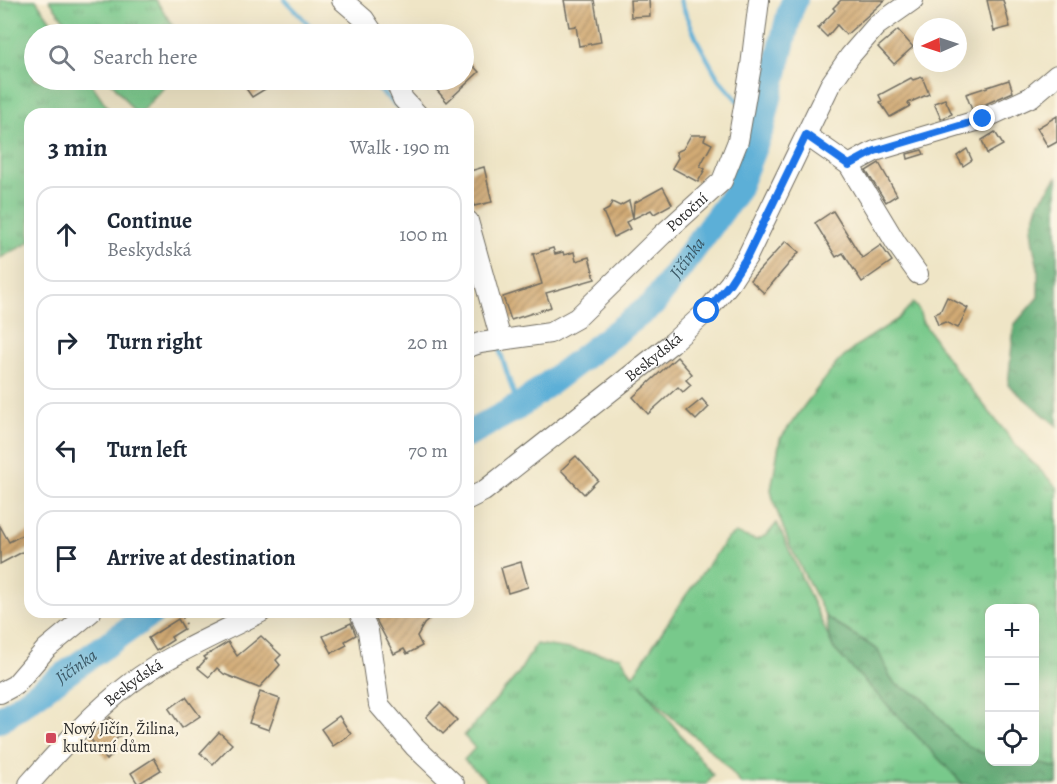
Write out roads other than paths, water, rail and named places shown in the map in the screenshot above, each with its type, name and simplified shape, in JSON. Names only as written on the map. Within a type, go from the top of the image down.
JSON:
[{"type":"street","points":[[342,0],[367,24]]},
{"type":"street","name":"Potoční","points":[[474,346],[550,333],[577,318],[662,235],[722,181],[738,141],[751,66],[759,0]]},
{"type":"street","name":"Beskydská","points":[[474,496],[484,491],[589,410],[672,343],[707,311],[730,283],[747,257],[830,85],[850,56],[876,26],[913,0]]},
{"type":"street","points":[[849,165],[875,151],[983,119],[1031,97],[1057,75]]},
{"type":"street","points":[[399,90],[403,99],[411,108]]},
{"type":"street","points":[[806,135],[849,165],[896,243],[918,274]]},
{"type":"street","points":[[474,243],[501,340]]},
{"type":"street","points":[[0,693],[15,685],[46,649],[84,618]]},
{"type":"street","name":"Beskydská","points":[[29,784],[84,724],[131,683],[163,662],[249,618]]},
{"type":"street","points":[[362,618],[368,631],[379,705],[415,747],[454,784]]},
{"type":"waterway","points":[[285,0],[308,24]]},
{"type":"waterway","points":[[680,0],[697,40],[718,78],[738,101]]},
{"type":"waterway","name":"Jičínka","points":[[474,431],[518,407],[653,304],[736,192],[762,127],[790,11],[795,0]]},
{"type":"waterway","points":[[379,90],[397,106]]},
{"type":"waterway","points":[[748,111],[762,127]]},
{"type":"waterway","points":[[498,345],[518,407]]},
{"type":"waterway","name":"Jičínka","points":[[0,720],[144,618]]},
{"type":"place","name":"Nový Jičín, Žilina, kulturní dům","points":[[51,738]]}]
